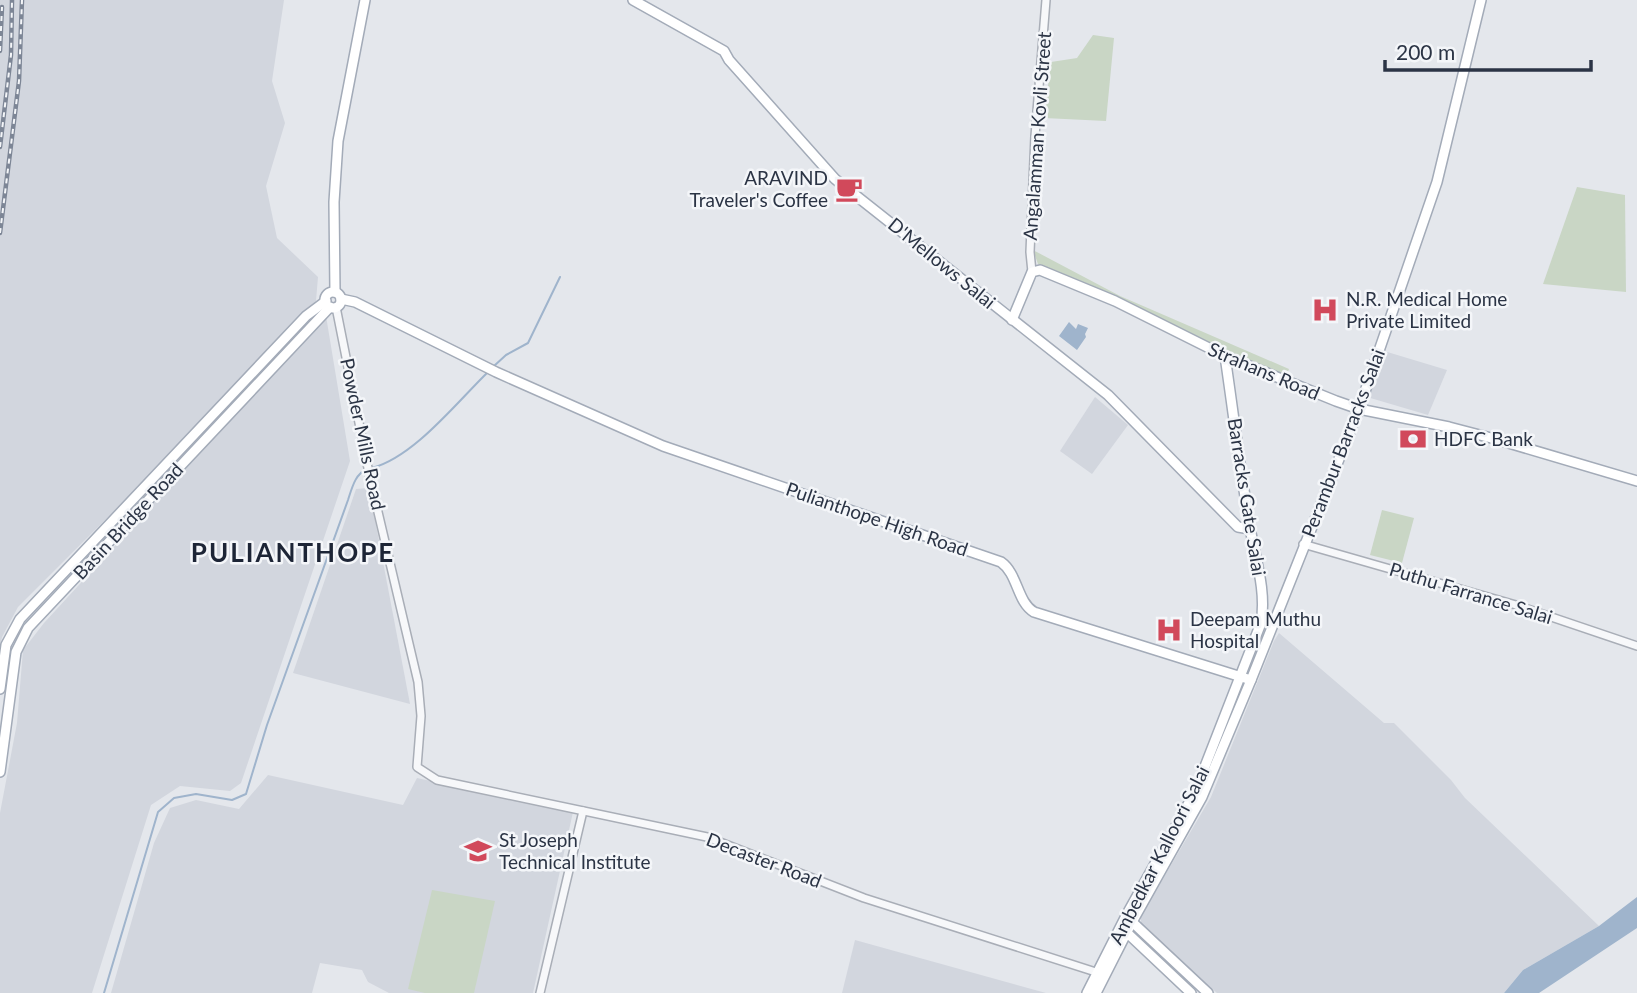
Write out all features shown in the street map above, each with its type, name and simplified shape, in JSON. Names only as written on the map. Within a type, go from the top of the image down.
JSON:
[{"type":"main road","points":[[334,301],[334,202],[338,141],[365,0]]},
{"type":"main road","name":"D'Mellows Salai","points":[[633,0],[724,51],[729,60],[835,178],[1108,395],[1238,527],[1250,529]]},
{"type":"main road","name":"Perambur Barracks Salai","points":[[1251,680],[1359,409],[1437,182],[1481,0]]},
{"type":"main road","name":"Strahans Road","points":[[1032,272],[1045,271],[1115,301],[1225,356],[1359,409],[1449,427],[1637,481]]},
{"type":"main road","points":[[1012,320],[1032,272]]},
{"type":"main road","name":"Pulianthope High Road","points":[[334,301],[367,308],[492,370],[663,446],[1000,562],[1009,570],[1028,609],[1034,612],[1251,680]]},
{"type":"main road","name":"Basin Bridge Road","points":[[0,689],[6,645],[20,619],[306,316],[334,301]]},
{"type":"main road","name":"Basin Bridge Road","points":[[0,772],[16,652],[27,628],[334,301]]},
{"type":"main road","name":"Barracks Gate Salai","points":[[1225,356],[1250,529],[1262,588],[1263,610],[1256,640],[1240,675]]},
{"type":"main road","name":"Ambedkar Kalloori Salai","points":[[1087,993],[1102,973],[1195,792],[1240,675]]},
{"type":"main road","name":"Ambedkar Kalloori Salai","points":[[1129,919],[1202,797],[1251,680]]},
{"type":"main road","points":[[1129,919],[1208,993]]},
{"type":"main road","points":[[1124,930],[1191,993]]},
{"type":"main road","name":"Ambedkar Kalloori Salai","points":[[1096,993],[1102,973]]},
{"type":"street","name":"Angalamman Kovli Street","points":[[1032,272],[1030,252],[1035,136],[1046,0]]},
{"type":"street","name":"Powder Mills Road","points":[[334,301],[370,478],[418,682],[421,716],[417,766]]},
{"type":"street","name":"Puthu Farrance Salai","points":[[1303,544],[1516,605],[1637,646]]},
{"type":"street","name":"Decaster Road","points":[[417,766],[437,779],[707,837],[864,898],[1102,973]]},
{"type":"street","points":[[540,993],[583,811]]},
{"type":"shaded area","points":[[0,0],[284,0],[272,81],[285,123],[266,186],[277,238],[318,277],[316,301],[149,476],[18,607],[2,637],[0,649]]},
{"type":"shaded area","points":[[326,316],[350,461],[241,783],[230,791],[180,786],[151,805],[92,993],[0,993],[0,813],[17,723],[23,650],[44,623]]},
{"type":"shaded area","points":[[1384,351],[1447,370],[1428,415],[1367,397]]},
{"type":"shaded area","points":[[1095,397],[1128,425],[1092,474],[1060,451]]},
{"type":"shaded area","points":[[369,488],[410,704],[293,673],[356,489]]},
{"type":"shaded area","points":[[1279,633],[1384,723],[1394,723],[1451,780],[1465,798],[1599,926],[1523,970],[1504,993],[1217,993],[1141,925],[1141,916],[1211,797]]},
{"type":"shaded area","points":[[268,775],[403,805],[417,778],[573,812],[533,993],[389,993],[368,982],[362,970],[320,963],[312,993],[111,993],[154,843],[170,808],[196,800],[239,809]]},
{"type":"shaded area","points":[[855,940],[1046,993],[842,993]]},
{"type":"green space","points":[[1093,35],[1114,38],[1106,121],[1044,118],[1051,62],[1077,58]]},
{"type":"green space","points":[[1577,187],[1625,195],[1626,292],[1543,284]]},
{"type":"green space","points":[[1033,250],[1120,296],[1289,369],[1286,377],[1162,323],[1038,264]]},
{"type":"green space","points":[[1382,510],[1414,518],[1402,563],[1370,555]]},
{"type":"green space","points":[[432,890],[495,901],[474,993],[425,993],[408,989]]},
{"type":"water","points":[[1069,322],[1076,329],[1078,324],[1088,328],[1086,337],[1077,350],[1059,336]]},
{"type":"water","points":[[1637,897],[1637,928],[1539,993],[1504,993],[1523,970],[1599,926]]},
{"type":"waterway","points":[[494,366],[506,355],[528,343],[560,277]]},
{"type":"waterway","points":[[372,468],[388,462],[419,441],[488,372]]},
{"type":"waterway","points":[[104,993],[158,812],[174,798],[196,794],[232,800],[246,794],[267,725],[353,486],[360,474],[367,469]]},
{"type":"railway","points":[[0,147],[11,55],[12,0]]},
{"type":"railway","points":[[0,233],[19,81],[22,0]]},
{"type":"railway","points":[[0,51],[2,7]]},
{"type":"place","name":"ARAVIND Traveler's Coffee","points":[[849,189]]},
{"type":"place","name":"N.R. Medical Home Private Limited","points":[[1325,310]]},
{"type":"place","name":"HDFC Bank","points":[[1413,439]]},
{"type":"place","name":"Deepam Muthu Hospital","points":[[1169,630]]},
{"type":"place","name":"St Joseph Technical Institute","points":[[478,851]]},
{"type":"district","name":"PULIANTHOPE","points":[[293,553]]}]
